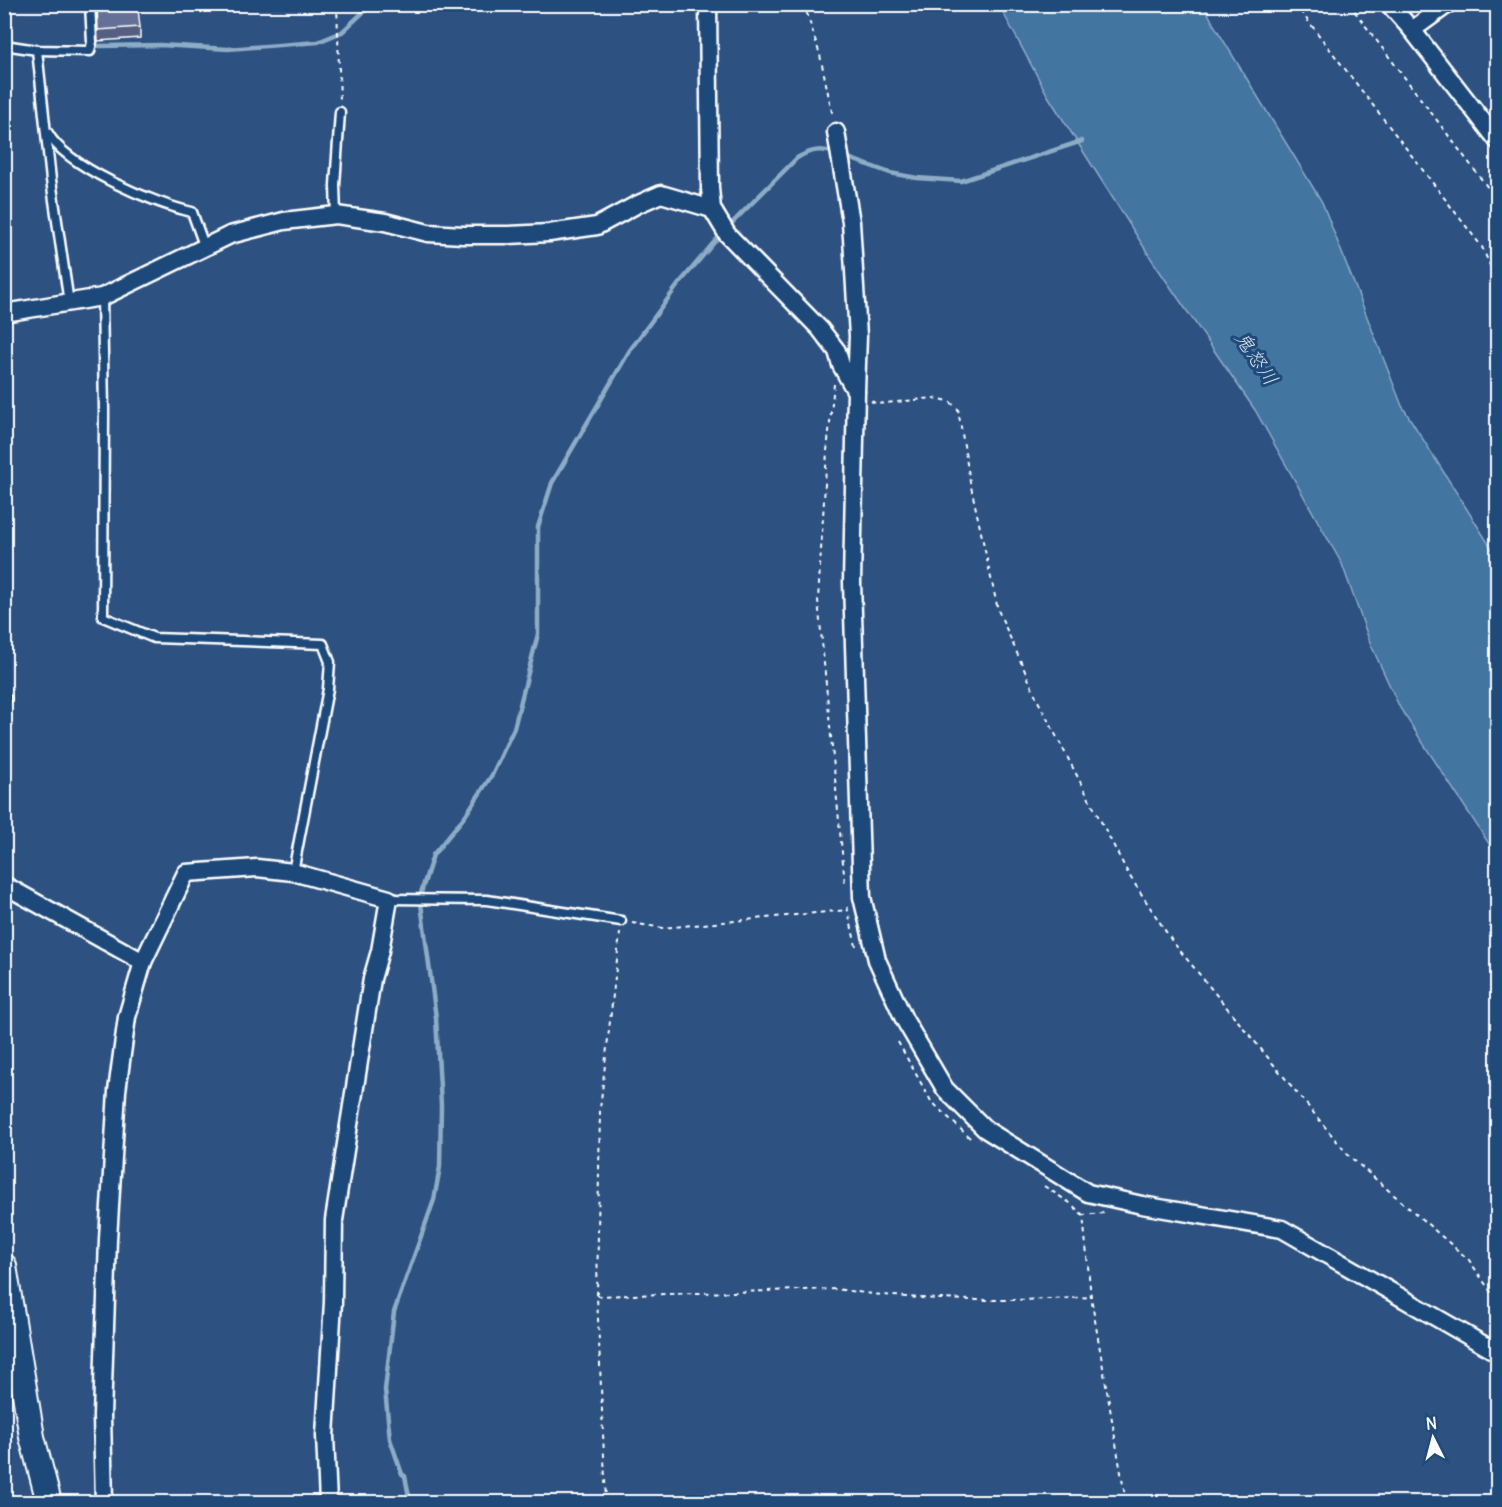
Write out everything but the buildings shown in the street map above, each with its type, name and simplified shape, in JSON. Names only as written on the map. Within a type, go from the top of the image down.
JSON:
[{"type":"main road","points":[[4,1266],[30,1427],[49,1503]]},
{"type":"street","points":[[708,4],[712,209],[727,234],[820,329],[837,351],[841,365],[861,395]]},
{"type":"street","points":[[1389,4],[1412,30],[1497,141]]},
{"type":"street","points":[[1412,30],[1448,4]]},
{"type":"street","points":[[836,132],[851,222],[861,395],[852,582],[862,897],[877,960],[904,1019],[945,1089],[985,1129],[1088,1193],[1142,1205],[1282,1229],[1497,1353]]},
{"type":"street","points":[[4,313],[102,297],[230,235],[284,221],[336,215],[385,222],[428,233],[509,235],[549,233],[597,226],[661,194],[712,209]]},
{"type":"street","points":[[104,1503],[102,1416],[108,1239],[117,1091],[128,1017],[143,962],[186,873],[257,868],[293,872],[389,899],[380,951],[372,979],[334,1220],[333,1302],[325,1436],[328,1503]]},
{"type":"street","points":[[4,885],[143,962]]},
{"type":"lane","points":[[4,45],[37,50],[90,51],[92,42],[90,4]]},
{"type":"lane","points":[[37,50],[51,180],[69,303]]},
{"type":"lane","points":[[336,215],[335,185],[340,112]]},
{"type":"lane","points":[[45,128],[52,142],[71,157],[122,187],[169,207],[192,212],[205,248]]},
{"type":"lane","points":[[102,297],[103,617],[154,638],[323,644],[330,662],[328,689],[293,872]]},
{"type":"lane","points":[[389,899],[487,900],[621,921]]},
{"type":"path","points":[[337,4],[340,112]]},
{"type":"path","points":[[804,4],[820,55],[836,132]]},
{"type":"path","points":[[1295,4],[1482,247],[1497,278]]},
{"type":"path","points":[[1349,4],[1497,201]]},
{"type":"path","points":[[841,365],[834,384],[827,451],[818,600],[845,887]]},
{"type":"path","points":[[861,395],[877,404],[934,398],[949,401],[958,410],[970,482],[998,610],[1039,703],[1129,875],[1172,941],[1349,1156],[1469,1260],[1497,1300],[1494,1312],[1497,1318]]},
{"type":"path","points":[[846,899],[858,953]]},
{"type":"path","points":[[606,1503],[597,1296],[600,1109],[621,921],[663,928],[847,910]]},
{"type":"path","points":[[896,1037],[931,1101],[964,1134],[978,1144]]},
{"type":"path","points":[[1044,1185],[1083,1215],[1091,1297],[1126,1503]]},
{"type":"path","points":[[1083,1215],[1110,1213]]},
{"type":"path","points":[[597,1296],[836,1289],[863,1293],[1015,1302],[1091,1297]]},
{"type":"water","name":"鬼怒川","points":[[999,5],[1204,5],[1322,202],[1402,406],[1497,557],[1497,856],[1400,708],[1371,645],[1342,564],[1255,410],[1154,263],[1048,96]]},
{"type":"waterway","points":[[99,46],[160,45],[228,49],[318,42],[342,32],[372,4]]},
{"type":"waterway","points":[[4,41],[35,46],[83,47]]},
{"type":"waterway","points":[[846,157],[890,173],[917,178],[961,181],[1082,141]]},
{"type":"waterway","points":[[728,227],[797,158],[816,151],[835,153]]},
{"type":"waterway","points":[[410,1502],[405,1476],[402,1474],[390,1439],[385,1390],[394,1312],[434,1200],[440,1167],[441,1105],[436,1018],[420,896],[433,855],[465,816],[492,775],[514,728],[538,634],[538,527],[552,483],[630,350],[678,285],[722,233]]}]
